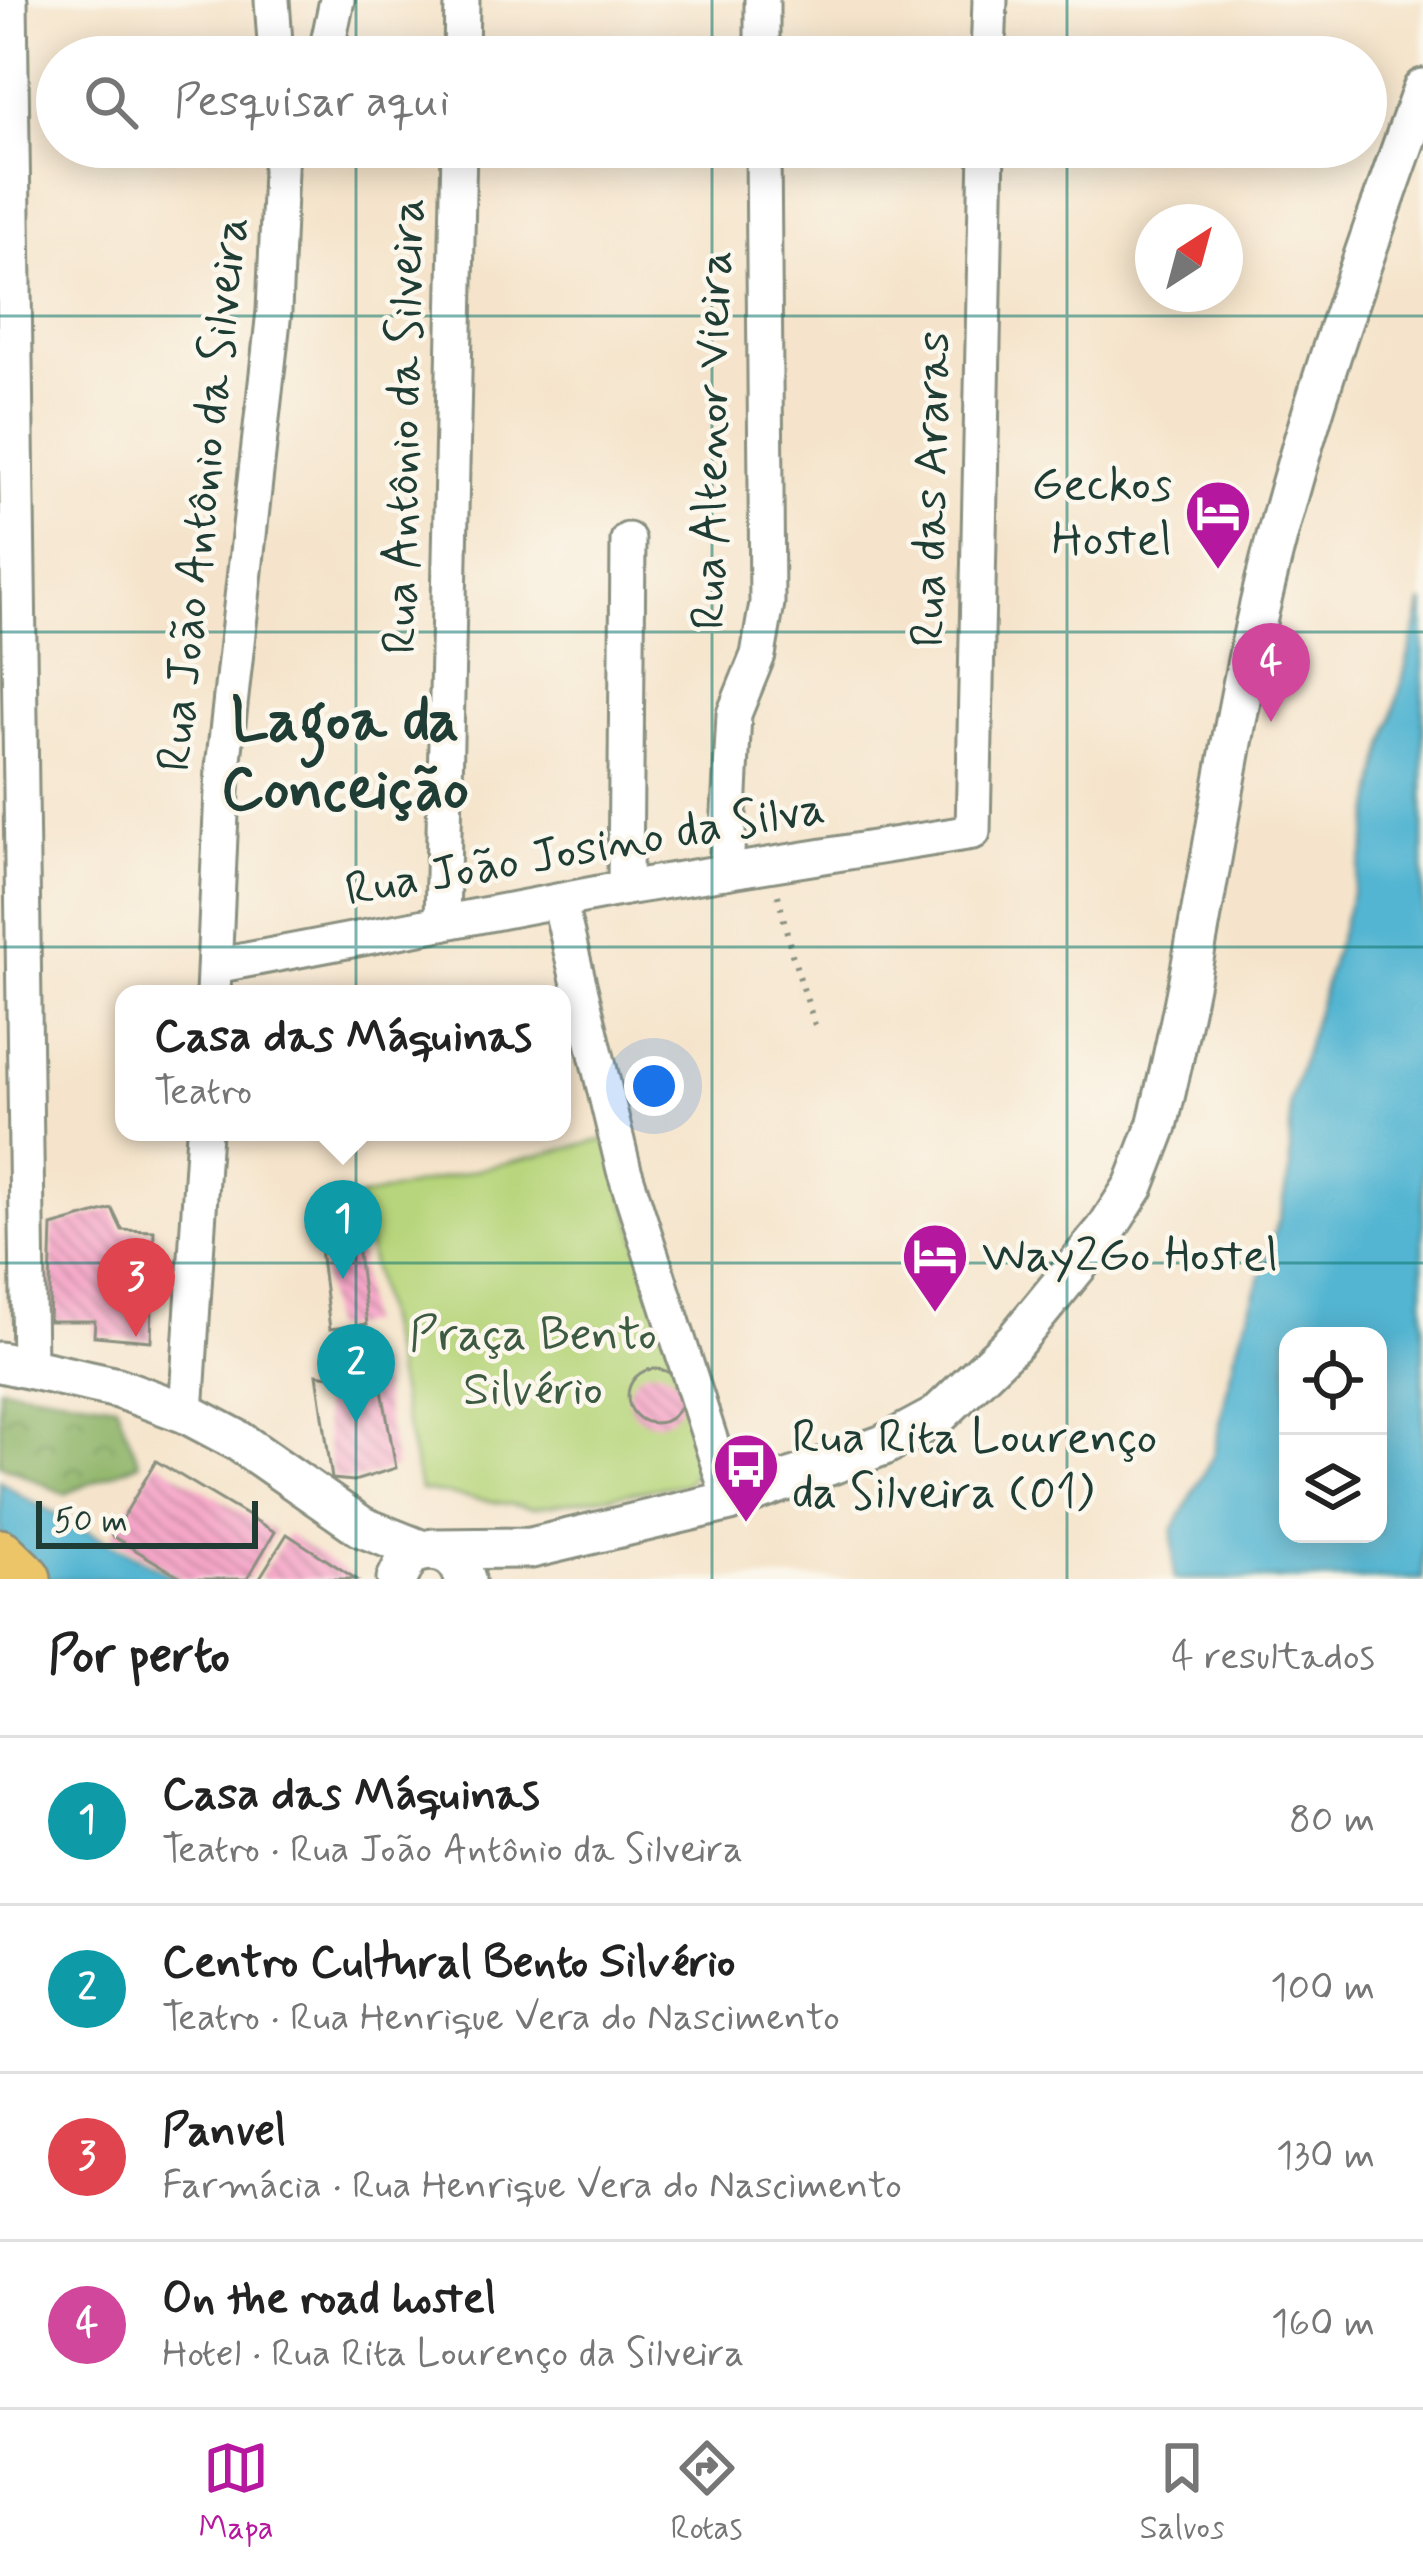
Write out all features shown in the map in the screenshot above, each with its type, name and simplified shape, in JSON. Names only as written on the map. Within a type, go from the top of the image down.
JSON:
[{"type":"main road","points":[[0,1555],[25,1579]]},
{"type":"street","points":[[10,0],[14,1364],[118,1388],[186,1413],[237,1440],[411,1564],[531,1548],[730,1501],[884,1445],[936,1417],[975,1384],[1106,1230],[1134,1186],[1157,1126],[1172,1070],[1230,747],[1284,513],[1345,310],[1423,89]]},
{"type":"street","points":[[272,0],[275,36]]},
{"type":"street","points":[[329,36],[337,0]]},
{"type":"street","points":[[461,36],[462,0]]},
{"type":"street","points":[[762,0],[762,36]]},
{"type":"street","points":[[989,36],[990,0]]},
{"type":"street","name":"Rua João Antônio da Silveira","points":[[214,980],[223,768],[274,311],[280,168]]},
{"type":"street","name":"Rua Antônio da Silveira","points":[[442,923],[459,168]]},
{"type":"street","name":"Rua Altenor Vieira","points":[[726,872],[734,714],[758,655],[767,603],[763,168]]},
{"type":"street","name":"Rua das Araras","points":[[973,832],[987,168]]},
{"type":"street","points":[[625,888],[628,540]]},
{"type":"street","name":"Rua João Josino da Silva","points":[[214,980],[442,923],[973,832]]},
{"type":"street","points":[[559,901],[624,1170],[730,1501]]},
{"type":"street","points":[[186,1413],[203,1141]]},
{"type":"street","points":[[490,1579],[531,1548]]},
{"type":"street","points":[[411,1564],[450,1554],[465,1579]]},
{"type":"path","points":[[772,865],[814,1025]]},
{"type":"green space","name":"Praça Bento Silvério","points":[[607,1139],[667,1333],[699,1464],[686,1484],[532,1508],[420,1490],[358,1198]]},
{"type":"green space","points":[[0,1387],[116,1404],[139,1463],[65,1494],[0,1464]]},
{"type":"water","points":[[1423,601],[1423,1579],[1174,1579],[1173,1530],[1213,1456],[1234,1357],[1282,1210],[1290,1171],[1290,1102],[1365,849],[1380,765]]},
{"type":"water","points":[[0,1480],[20,1495],[179,1579],[0,1579]]},
{"type":"building","points":[[112,1209],[122,1230],[154,1231],[151,1341],[94,1336],[95,1321],[49,1321],[52,1226]]},
{"type":"building","points":[[355,1229],[367,1324],[330,1329],[318,1233]]},
{"type":"building","points":[[377,1362],[396,1468],[354,1481],[332,1479],[317,1374],[341,1378]]},
{"type":"building","points":[[655,1369],[674,1377],[682,1396],[674,1415],[655,1423],[636,1415],[628,1396],[636,1377]]},
{"type":"building","points":[[156,1461],[275,1532],[247,1579],[184,1579],[112,1536]]},
{"type":"building","points":[[287,1534],[356,1579],[259,1579]]},
{"type":"place","name":"Geckos Hostel","points":[[1218,572]]},
{"type":"place","name":"On the road hostel","points":[[1271,722]]},
{"type":"place","name":"Casa das Máquinas","points":[[343,1279]]},
{"type":"place","name":"Way2Go Hostel","points":[[935,1315]]},
{"type":"place","name":"Panvel","points":[[136,1337]]},
{"type":"place","name":"Centro Cultural Bento Silvério","points":[[356,1423]]},
{"type":"place","name":"Rua Rita Lourenço da Silveira (01)","points":[[746,1525]]},
{"type":"district","name":"Lagoa da Conceição","points":[[345,756]]}]
